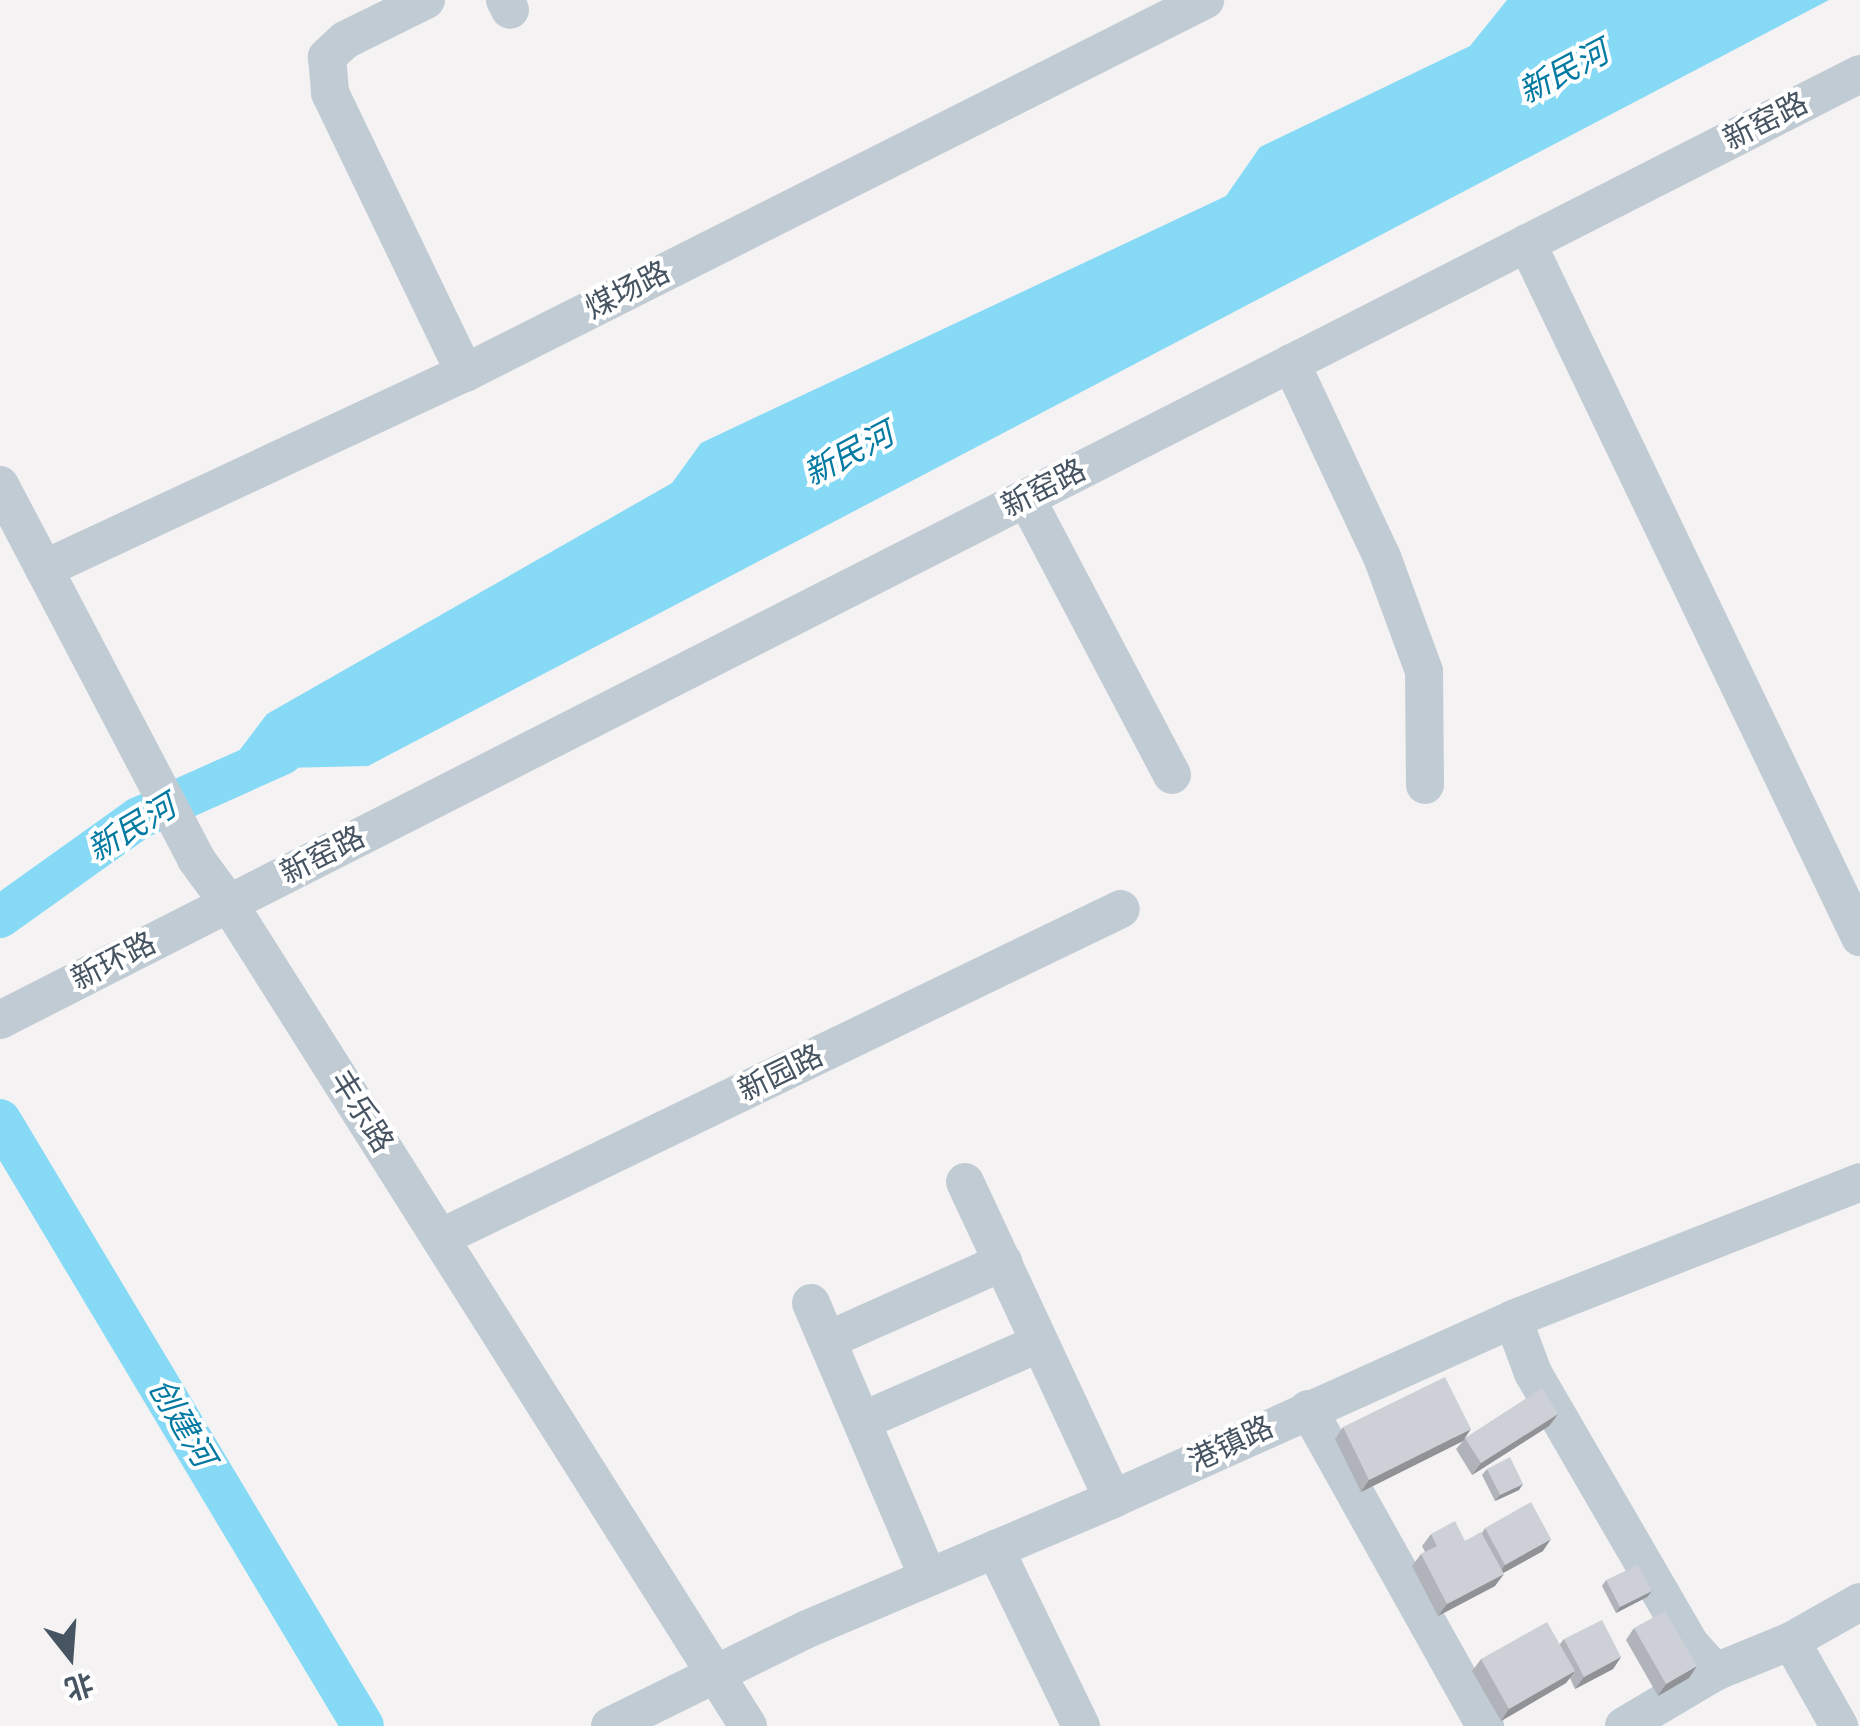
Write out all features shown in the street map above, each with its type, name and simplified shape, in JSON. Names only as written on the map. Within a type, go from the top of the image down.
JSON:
[{"type":"street","points":[[426,0],[345,40],[327,57],[330,93],[465,373]]},
{"type":"street","name":"煤场路","points":[[44,569],[465,373],[1205,0]]},
{"type":"street","name":"新窑路","points":[[229,904],[1527,243],[1858,80]]},
{"type":"street","points":[[1527,243],[1860,938]]},
{"type":"street","points":[[1291,363],[1382,557],[1424,671],[1424,785]]},
{"type":"street","name":"丰乐路","points":[[0,484],[196,859],[229,904],[748,1726]]},
{"type":"street","points":[[1026,498],[1172,775]]},
{"type":"street","name":"新环路","points":[[7,1016],[229,904]]},
{"type":"street","name":"新园路","points":[[440,1238],[1121,909]]},
{"type":"street","points":[[965,1182],[1113,1499]]},
{"type":"street","name":"港镇路","points":[[610,1726],[715,1671],[1513,1320],[1859,1184]]},
{"type":"street","points":[[828,1340],[1003,1262]]},
{"type":"street","points":[[812,1303],[928,1577]]},
{"type":"street","points":[[1513,1320],[1533,1373],[1690,1644],[1716,1672]]},
{"type":"street","points":[[862,1420],[1040,1342]]},
{"type":"street","points":[[1308,1409],[1485,1726]]},
{"type":"street","points":[[994,1549],[1081,1726]]},
{"type":"street","points":[[1624,1726],[1716,1672],[1792,1642],[1860,1602]]},
{"type":"street","points":[[1792,1642],[1839,1726]]},
{"type":"water","points":[[1507,0],[1829,0],[368,766],[281,768],[234,787],[226,768],[267,714],[672,483],[701,443],[1226,196],[1260,147],[1470,46]]},
{"type":"building","points":[[1445,1377],[1471,1429],[1369,1480],[1343,1427]]},
{"type":"building","points":[[1542,1388],[1558,1414],[1481,1463],[1465,1438]]},
{"type":"building","points":[[1510,1457],[1523,1484],[1500,1495],[1487,1469]]},
{"type":"building","points":[[1531,1502],[1551,1539],[1505,1565],[1485,1528]]},
{"type":"building","points":[[1455,1521],[1465,1541],[1481,1532],[1504,1574],[1447,1604],[1421,1554],[1437,1546],[1431,1534]]},
{"type":"building","points":[[1638,1565],[1652,1591],[1620,1607],[1606,1580]]},
{"type":"building","points":[[1665,1611],[1697,1666],[1666,1684],[1634,1628]]},
{"type":"building","points":[[1602,1620],[1621,1657],[1584,1677],[1564,1639]]},
{"type":"building","points":[[1547,1622],[1575,1671],[1509,1709],[1481,1659]]},
{"type":"waterway","name":"新民河","points":[[0,917],[139,818],[282,754]]},
{"type":"waterway","name":"创建河","points":[[0,1120],[363,1726]]}]
